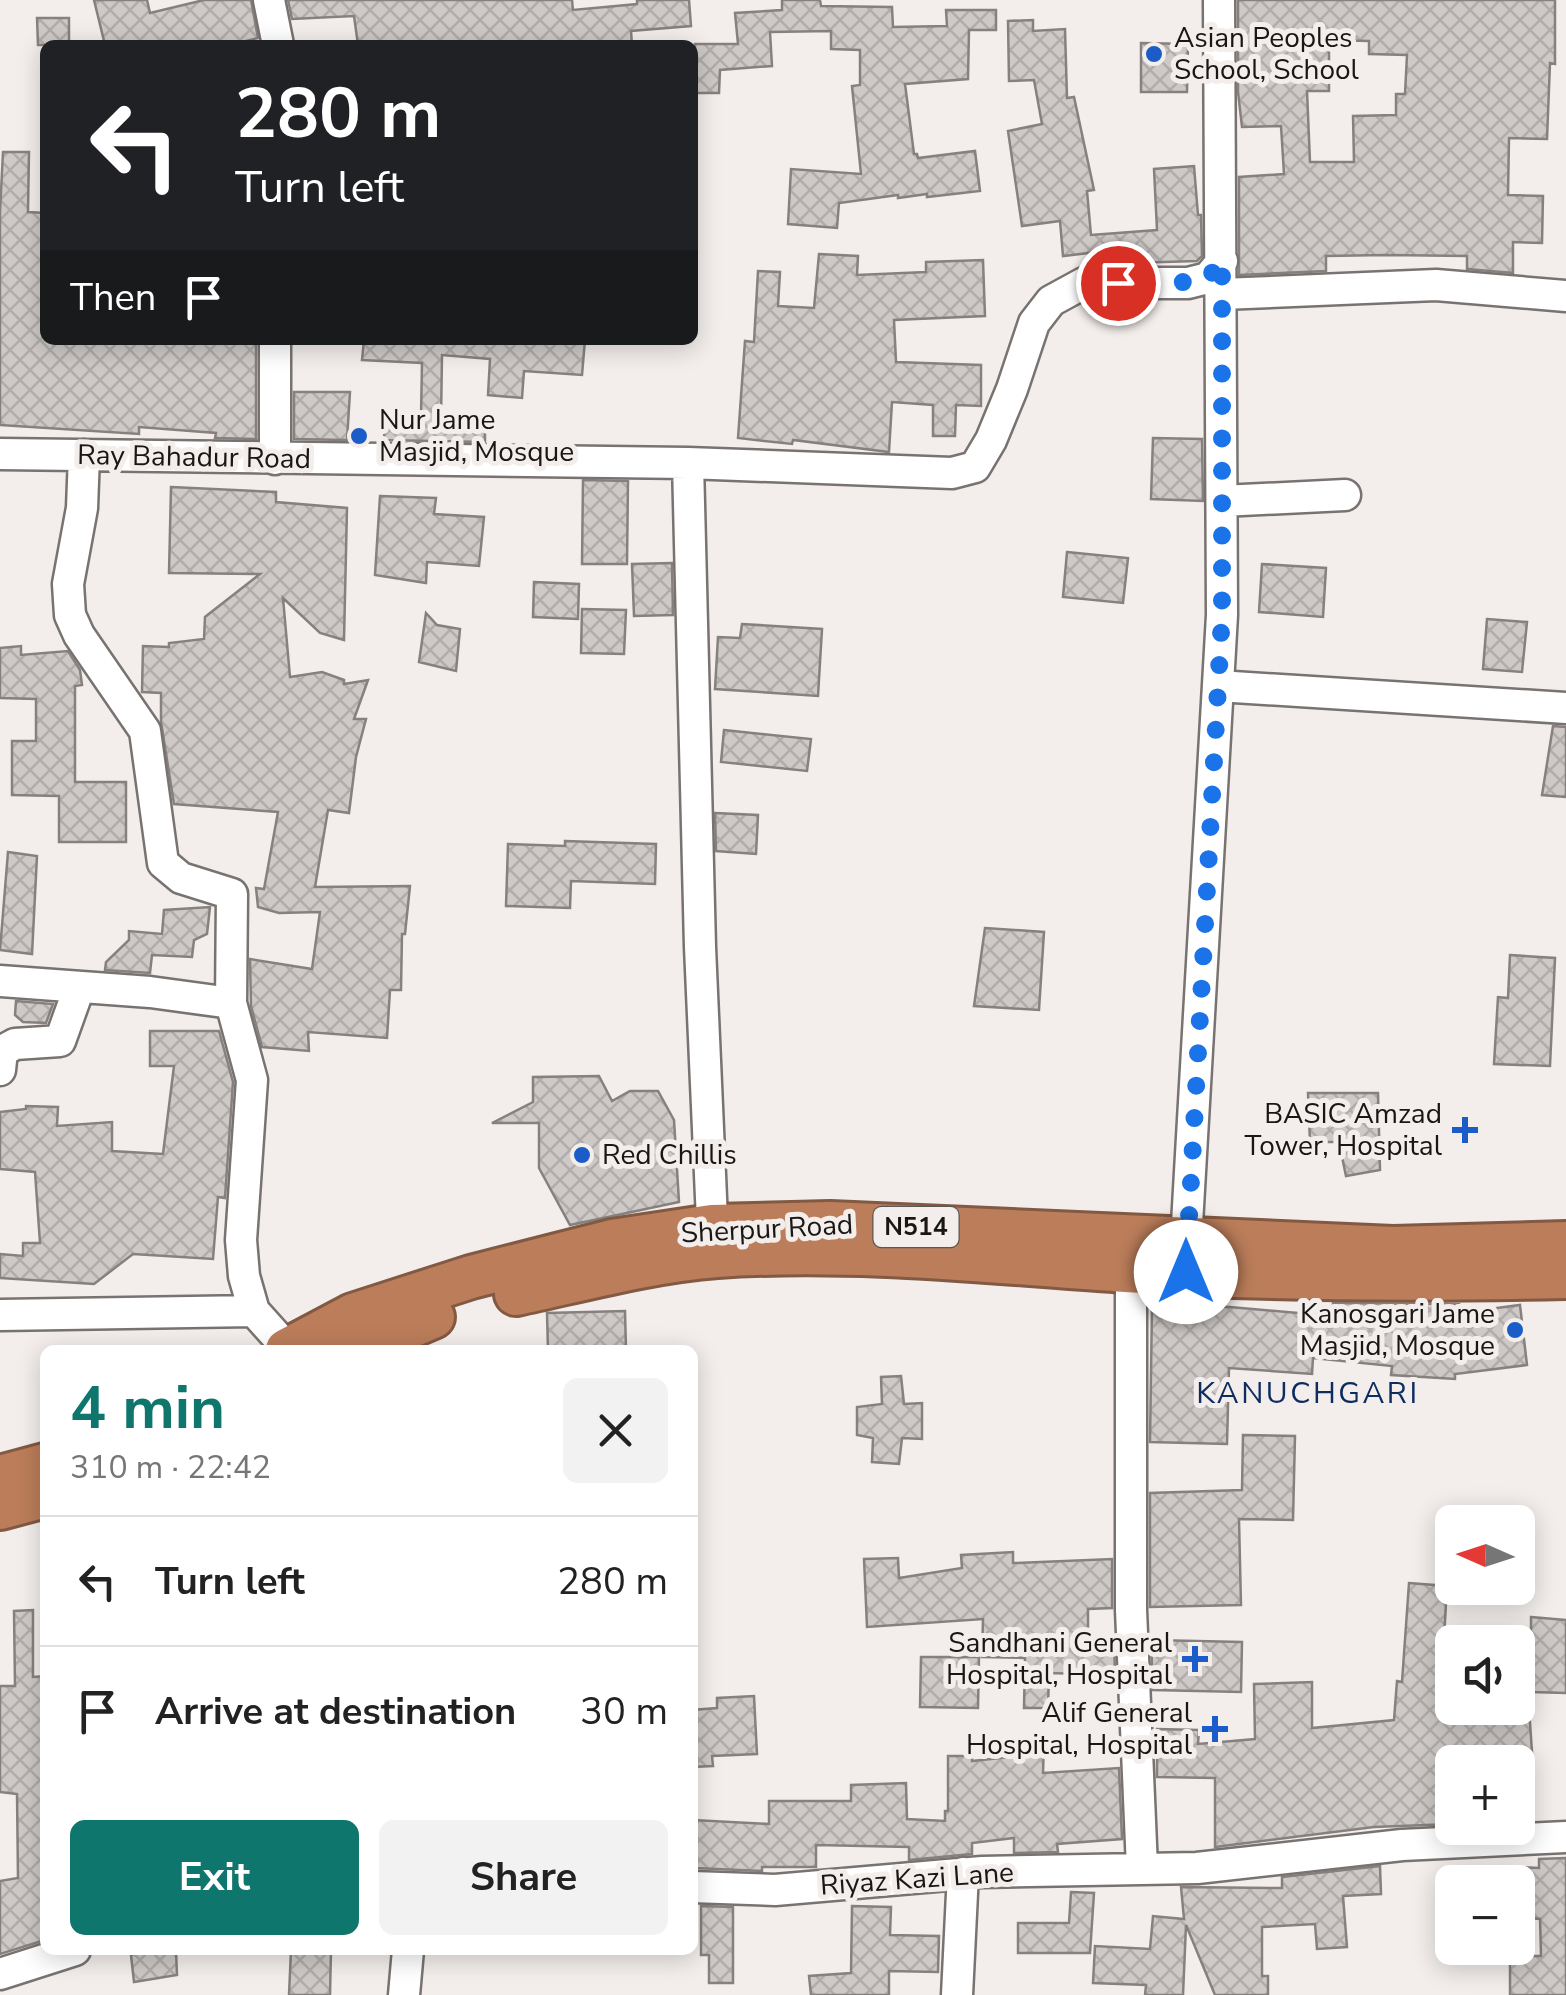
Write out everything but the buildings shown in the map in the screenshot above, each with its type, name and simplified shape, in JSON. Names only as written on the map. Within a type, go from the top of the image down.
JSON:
[{"type":"highway","name":"Sherpur Road","points":[[366,1345],[413,1323],[492,1299],[713,1241],[830,1223],[1185,1255],[1368,1280],[1566,1277]]},
{"type":"highway","name":"Sherpur Road","points":[[297,1345],[354,1315],[471,1277],[612,1241],[713,1241],[1130,1271],[1185,1255],[1566,1243]]},
{"type":"highway","points":[[0,1477],[40,1466]]},
{"type":"highway","points":[[0,1508],[40,1497]]},
{"type":"street","points":[[269,0],[277,40]]},
{"type":"street","points":[[1185,1255],[1222,615],[1219,0]]},
{"type":"street","name":"Ray Bahadur Road","points":[[0,454],[688,463],[952,473],[975,467],[1005,406],[1034,323],[1051,302],[1084,283],[1208,278],[1222,260]]},
{"type":"street","points":[[1222,294],[1436,285],[1566,296]]},
{"type":"street","points":[[275,345],[275,459]]},
{"type":"street","points":[[84,455],[82,508],[68,584],[70,616],[145,731],[158,843],[164,863],[181,878],[232,894],[231,1003],[252,1080],[241,1240],[244,1276],[254,1311],[284,1345]]},
{"type":"street","points":[[688,463],[700,947],[713,1241]]},
{"type":"street","points":[[1222,501],[1345,495]]},
{"type":"street","points":[[1218,686],[1566,708]]},
{"type":"street","points":[[0,981],[231,1003]]},
{"type":"street","points":[[0,1070],[2,1051],[15,1044],[60,1041],[79,988]]},
{"type":"street","points":[[1130,1271],[1131,1610],[1142,1868]]},
{"type":"street","points":[[0,1315],[254,1311]]},
{"type":"street","name":"Riyaz Kazi Lane","points":[[698,1887],[775,1890],[963,1873],[1197,1868],[1402,1844],[1566,1837]]},
{"type":"street","points":[[957,1995],[963,1873]]},
{"type":"street","points":[[0,1974],[59,1955]]},
{"type":"street","points":[[404,1995],[408,1955]]},
{"type":"place","name":"Asian Peoples School, School","points":[[1154,54]]},
{"type":"place","name":"Nur Jame Masjid, Mosque","points":[[359,436]]},
{"type":"place","name":"BASIC Amzad Tower, Hospital","points":[[1465,1130]]},
{"type":"place","name":"Red Chillis","points":[[582,1155]]},
{"type":"place","name":"Kanosgari Jame Masjid, Mosque","points":[[1515,1330]]},
{"type":"place","name":"Sandhani General Hospital, Hospital","points":[[1195,1659]]},
{"type":"place","name":"Alif General Hospital, Hospital","points":[[1215,1729]]},
{"type":"district","name":"KANUCHGARI","points":[[1308,1393]]},
{"type":"route","points":[[1118,283],[1208,278],[1222,260],[1222,615],[1186,1272]]}]
